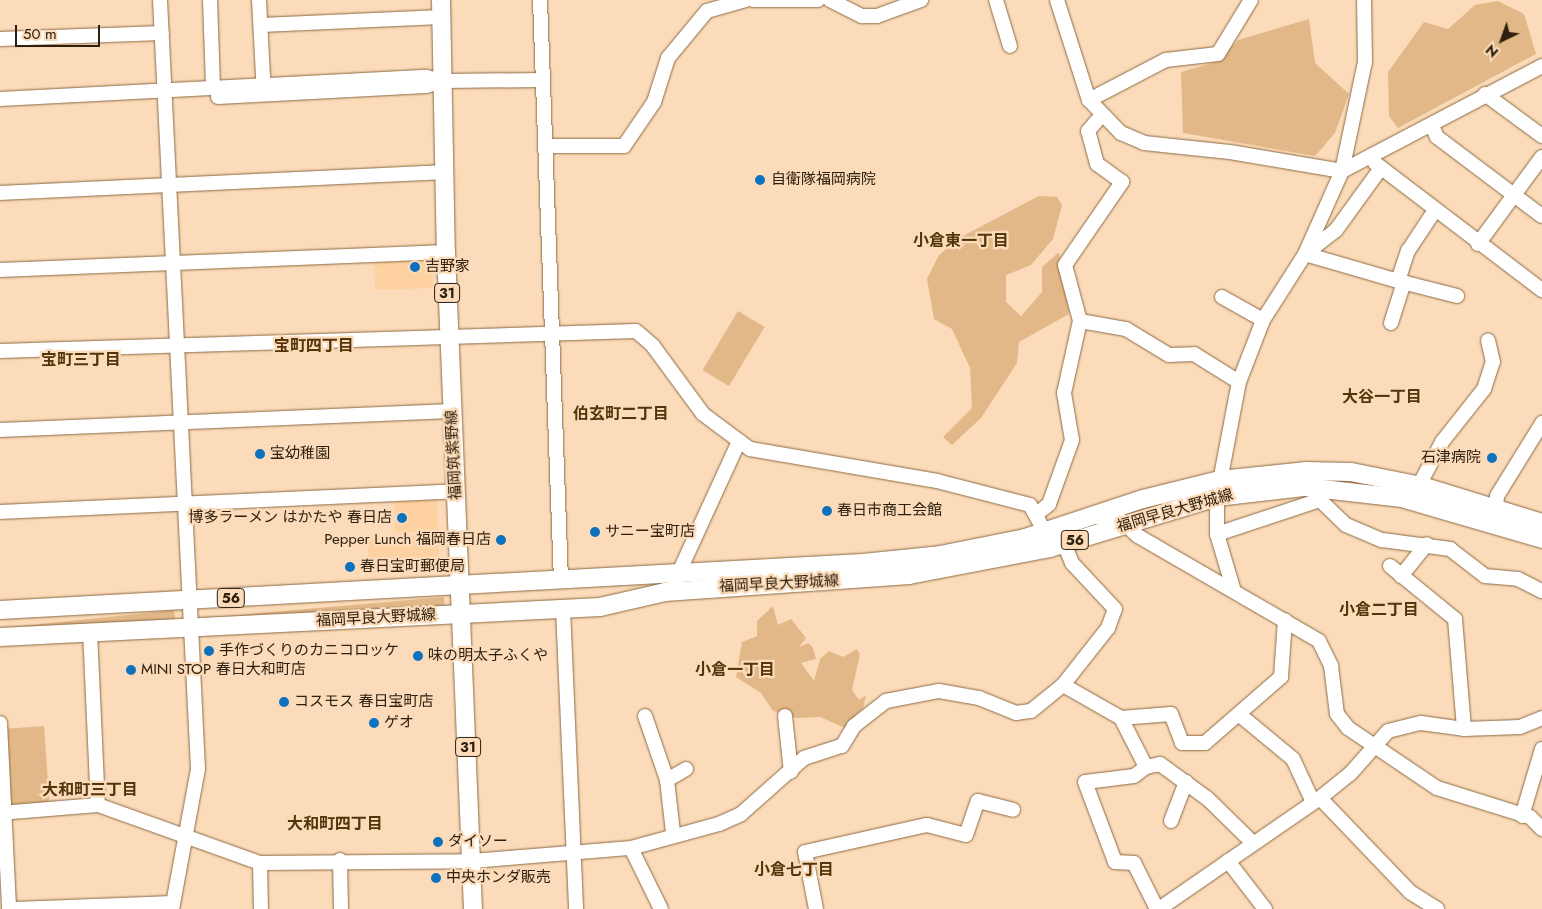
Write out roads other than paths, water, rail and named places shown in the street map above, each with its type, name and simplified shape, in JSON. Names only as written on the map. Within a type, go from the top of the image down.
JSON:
[{"type":"main road","name":"福岡筑紫野線","points":[[441,8],[451,411],[463,585],[462,613],[473,909]]},
{"type":"main road","name":"福岡早良大野城線","points":[[0,610],[863,564],[940,555],[1025,538],[1091,517],[1218,488],[1351,472],[1422,486],[1542,523]]},
{"type":"main road","name":"福岡早良大野城線","points":[[0,637],[600,607],[665,592],[908,575],[1064,544],[1127,524],[1218,488],[1305,487],[1402,498],[1447,508],[1542,539]]},
{"type":"street","points":[[16,909],[173,906],[198,769],[189,628],[178,344],[160,0]]},
{"type":"street","points":[[210,0],[213,88]]},
{"type":"street","points":[[259,0],[264,90]]},
{"type":"street","points":[[540,0],[561,580]]},
{"type":"street","points":[[545,146],[624,146],[654,102],[668,58],[707,11],[746,0]]},
{"type":"street","points":[[753,0],[818,0]]},
{"type":"street","points":[[830,0],[862,16],[877,16],[921,0]]},
{"type":"street","points":[[854,0],[862,16]]},
{"type":"street","points":[[996,0],[1010,46]]},
{"type":"street","points":[[1057,0],[1089,100],[1100,116],[1144,143],[1230,152],[1342,171],[1376,163],[1432,126],[1486,94],[1542,66]]},
{"type":"street","points":[[1089,100],[1166,60],[1218,54],[1251,0]]},
{"type":"street","points":[[1233,588],[1217,534],[1218,488],[1239,382],[1263,320],[1305,254],[1342,171],[1366,62],[1364,0]]},
{"type":"street","points":[[261,25],[441,8]]},
{"type":"street","points":[[0,39],[162,33]]},
{"type":"street","points":[[0,108],[426,77],[444,81],[543,80]]},
{"type":"street","points":[[0,99],[165,96],[213,88],[264,90]]},
{"type":"street","points":[[1486,94],[1542,136]]},
{"type":"street","points":[[1038,513],[1050,504],[1072,440],[1064,393],[1080,321],[1065,265],[1122,182],[1097,164],[1088,131],[1100,116]]},
{"type":"street","points":[[1432,126],[1437,137],[1542,216]]},
{"type":"street","points":[[1478,244],[1542,158]]},
{"type":"street","points":[[1376,163],[1478,244],[1542,290]]},
{"type":"street","points":[[1305,254],[1336,230],[1376,163]]},
{"type":"street","points":[[0,193],[445,172]]},
{"type":"street","points":[[1391,324],[1408,251],[1435,210]]},
{"type":"street","points":[[0,270],[446,252]]},
{"type":"street","points":[[1305,254],[1457,296]]},
{"type":"street","points":[[1222,297],[1263,320]]},
{"type":"street","points":[[1080,321],[1126,329],[1170,355],[1194,354],[1239,382]]},
{"type":"street","points":[[0,352],[178,344],[636,331],[653,346],[704,414],[738,441],[779,457],[937,481],[1030,505],[1038,513],[1045,532]]},
{"type":"street","points":[[1402,498],[1422,486],[1442,442],[1484,389],[1493,362],[1488,341]]},
{"type":"street","points":[[0,430],[451,411]]},
{"type":"street","points":[[1475,518],[1494,507],[1542,423]]},
{"type":"street","points":[[665,592],[679,575],[738,441]]},
{"type":"street","points":[[1422,486],[1425,494],[1447,508]]},
{"type":"street","points":[[0,512],[456,491]]},
{"type":"street","points":[[1217,534],[1320,500],[1346,525],[1382,540],[1428,544],[1450,549],[1485,576],[1518,579],[1542,591]]},
{"type":"street","points":[[1494,507],[1499,520],[1520,532]]},
{"type":"street","points":[[1091,517],[1118,518],[1127,524],[1138,536],[1233,588],[1319,641],[1327,651],[1336,714],[1348,728],[1437,788],[1531,816],[1542,829]]},
{"type":"street","points":[[2,813],[98,805],[260,863],[340,860],[472,861],[574,850],[631,848],[673,833],[720,824],[741,814],[791,772],[804,758],[842,746],[854,726],[886,701],[939,691],[978,698],[1016,713],[1031,711],[1063,685],[1108,628],[1115,609],[1072,563],[1064,544],[1025,538]]},
{"type":"street","points":[[1402,576],[1428,544]]},
{"type":"street","points":[[1390,566],[1455,619],[1464,729]]},
{"type":"street","points":[[679,575],[700,589]]},
{"type":"street","points":[[562,609],[576,909]]},
{"type":"street","points":[[1121,718],[1171,714],[1182,743],[1205,744],[1242,716],[1282,677],[1285,620]]},
{"type":"street","points":[[90,631],[98,805]]},
{"type":"street","points":[[1063,685],[1121,718],[1146,767]]},
{"type":"street","points":[[645,716],[668,780],[673,833]]},
{"type":"street","points":[[785,716],[791,772]]},
{"type":"street","points":[[1242,716],[1293,759],[1316,800],[1410,892],[1437,909]]},
{"type":"street","points":[[1253,844],[1186,782],[1160,764],[1146,767],[1134,776],[1085,782],[1115,862],[1134,863],[1158,909],[1228,862],[1316,800],[1350,774],[1374,744],[1388,731],[1421,723],[1464,729],[1520,727],[1542,718]]},
{"type":"street","points":[[0,723],[2,813],[9,909]]},
{"type":"street","points":[[1531,816],[1542,749]]},
{"type":"street","points":[[668,780],[686,769]]},
{"type":"street","points":[[1170,821],[1186,782]]},
{"type":"street","points":[[816,909],[806,852],[927,825],[966,835],[978,801],[1013,810]]},
{"type":"street","points":[[631,848],[661,909]]},
{"type":"street","points":[[340,860],[341,909]]},
{"type":"street","points":[[1228,862],[1266,909]]},
{"type":"street","points":[[260,863],[261,909]]},
{"type":"place","name":"自衛隊福岡病院","points":[[760,180]]},
{"type":"place","name":"吉野家","points":[[415,267]]},
{"type":"place","name":"宝幼稚園","points":[[260,454]]},
{"type":"place","name":"石津病院","points":[[1492,458]]},
{"type":"place","name":"春日市商工会館","points":[[827,511]]},
{"type":"place","name":"博多ラーメン はかたや 春日店","points":[[402,518]]},
{"type":"place","name":"サニー宝町店","points":[[595,532]]},
{"type":"place","name":"Pepper Lunch 福岡春日店","points":[[501,540]]},
{"type":"place","name":"春日宝町郵便局","points":[[350,567]]},
{"type":"place","name":"手作づくりのカニコロッケ","points":[[209,651]]},
{"type":"place","name":"味の明太子ふくや","points":[[418,656]]},
{"type":"place","name":"MINI STOP 春日大和町店","points":[[131,670]]},
{"type":"place","name":"コスモス 春日宝町店","points":[[284,702]]},
{"type":"place","name":"ゲオ","points":[[374,723]]},
{"type":"place","name":"ダイソー","points":[[438,842]]},
{"type":"place","name":"中央ホンダ販売","points":[[436,878]]},
{"type":"district","name":"小倉東一丁目","points":[[961,241]]},
{"type":"district","name":"宝町四丁目","points":[[314,346]]},
{"type":"district","name":"宝町三丁目","points":[[81,360]]},
{"type":"district","name":"大谷一丁目","points":[[1382,397]]},
{"type":"district","name":"伯玄町二丁目","points":[[621,414]]},
{"type":"district","name":"小倉二丁目","points":[[1379,610]]},
{"type":"district","name":"小倉一丁目","points":[[735,670]]},
{"type":"district","name":"大和町三丁目","points":[[90,790]]},
{"type":"district","name":"大和町四丁目","points":[[335,824]]},
{"type":"district","name":"小倉七丁目","points":[[794,870]]}]
